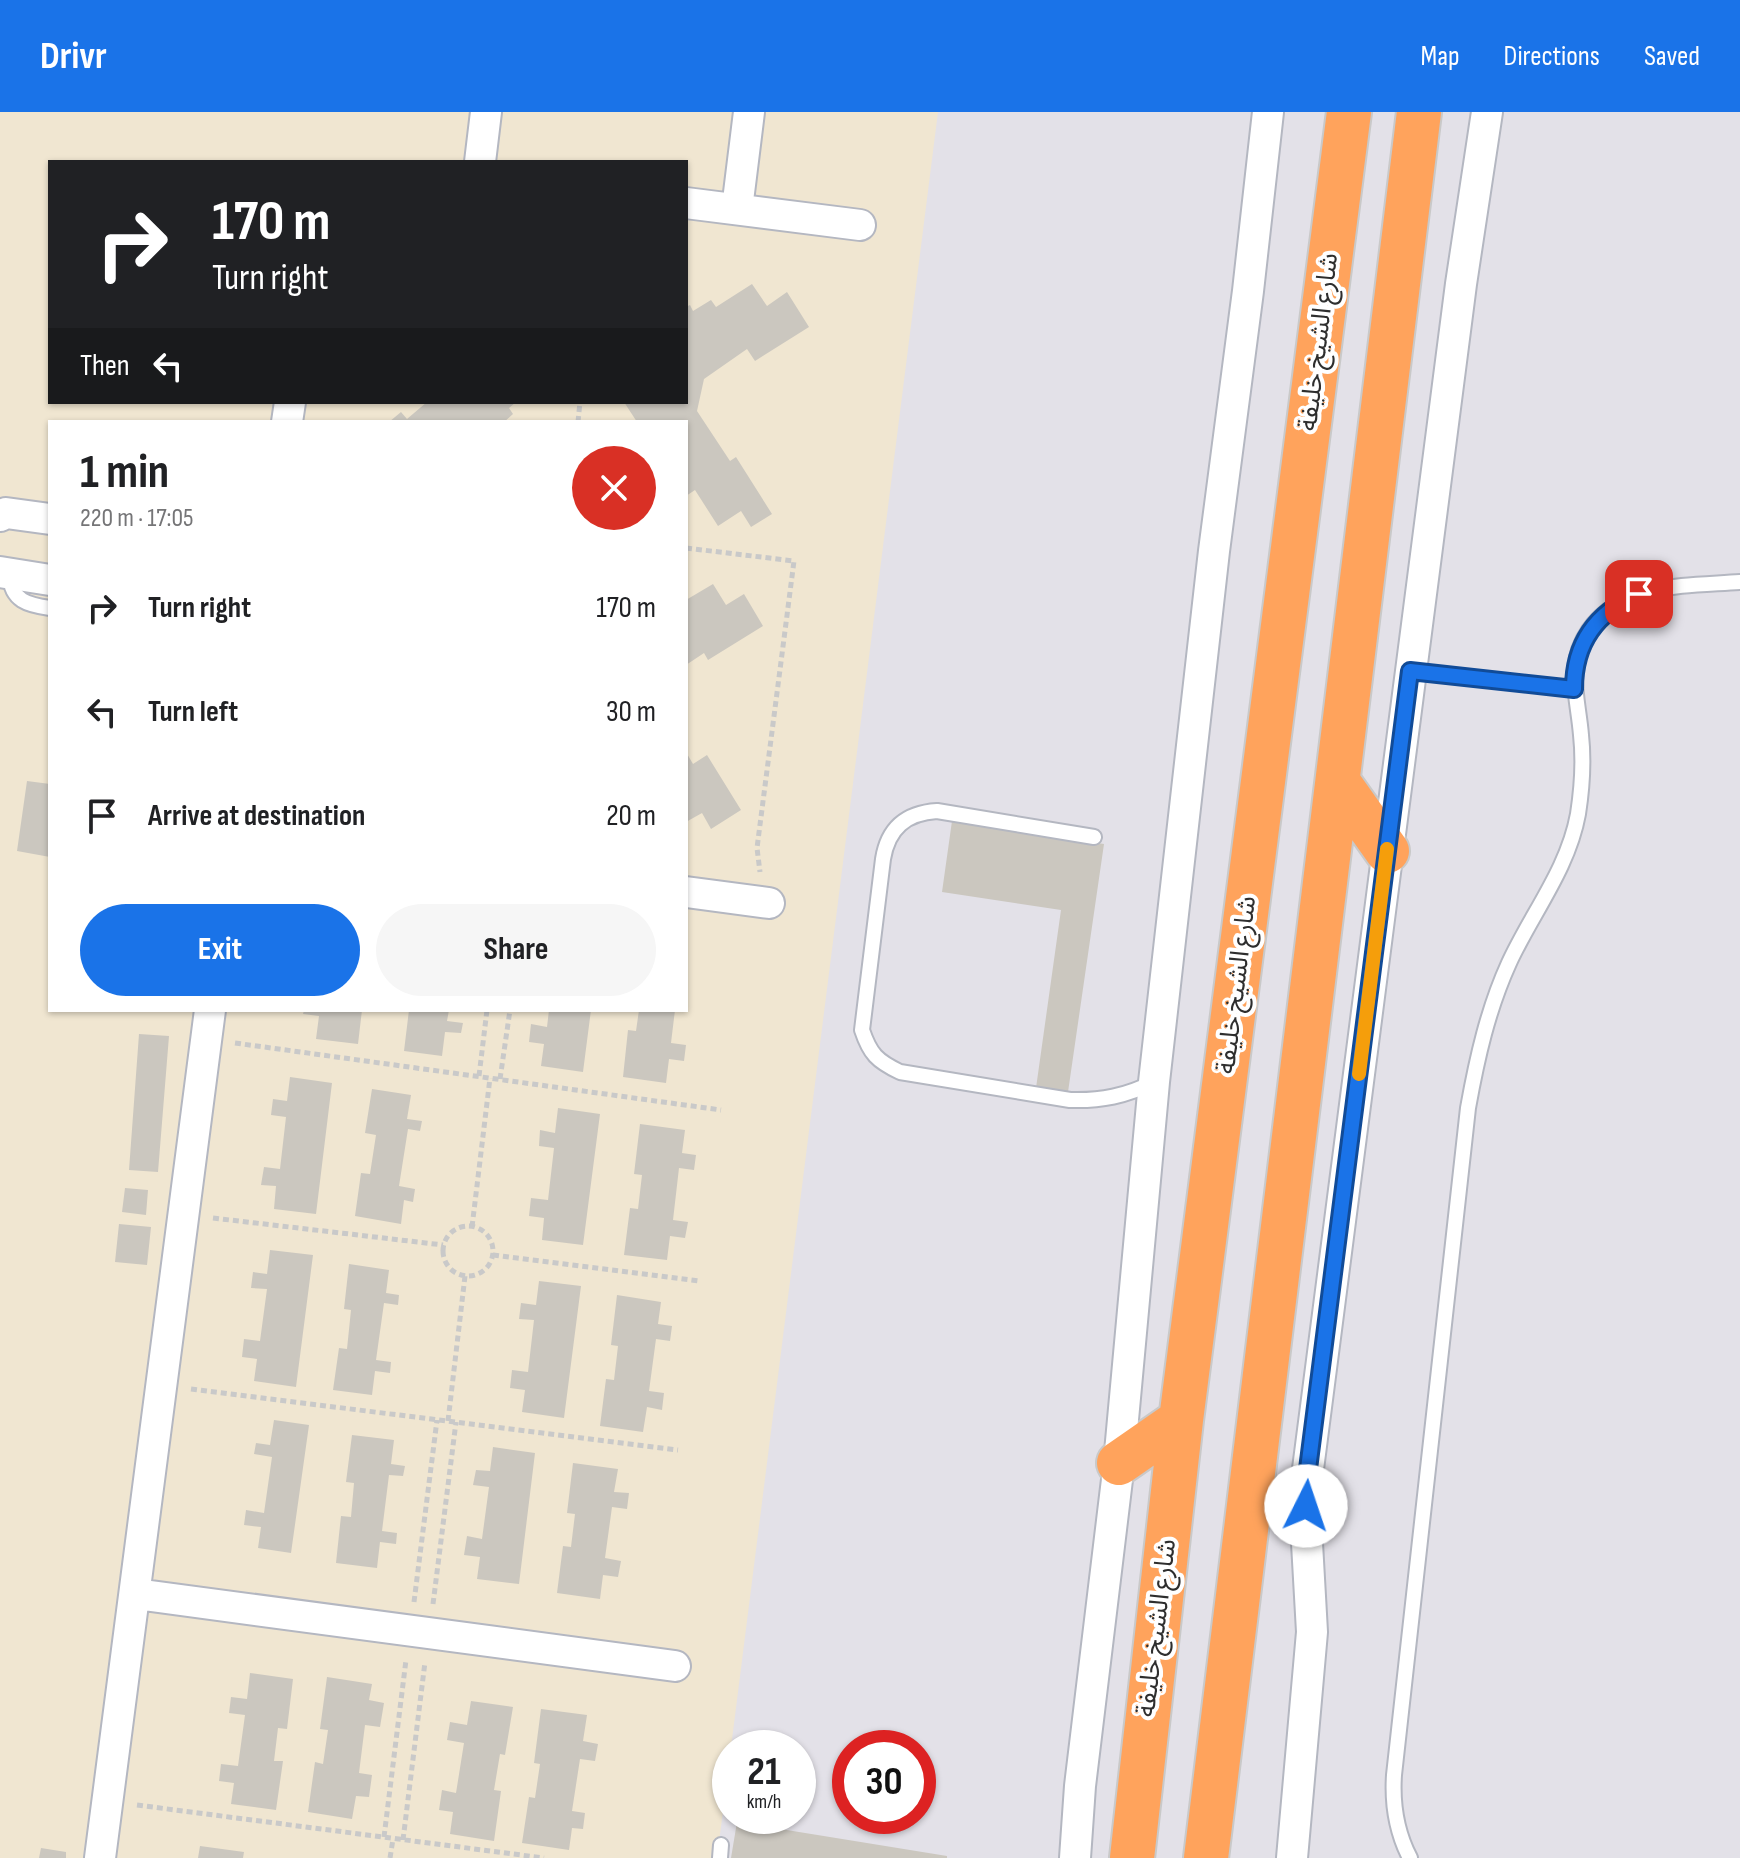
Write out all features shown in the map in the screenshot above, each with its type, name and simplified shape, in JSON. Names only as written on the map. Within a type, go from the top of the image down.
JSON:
[{"type":"highway","name":"شارع الشيخ خليفة","points":[[1132,1858],[1181,1420],[1349,112]]},
{"type":"highway","points":[[1206,1858],[1419,112]]},
{"type":"highway","points":[[1338,782],[1387,851]]},
{"type":"highway","points":[[1119,1463],[1181,1420]]},
{"type":"street","points":[[480,160],[486,112]]},
{"type":"street","points":[[737,209],[749,112]]},
{"type":"street","points":[[1075,1858],[1080,1786],[1119,1463],[1154,1082],[1268,112]]},
{"type":"street","points":[[1292,1858],[1312,1632],[1308,1469],[1461,284],[1487,112]]},
{"type":"street","points":[[688,203],[860,225]]},
{"type":"street","points":[[0,516],[6,513],[48,519]]},
{"type":"street","points":[[5,574],[48,580]]},
{"type":"street","points":[[688,892],[769,903]]},
{"type":"street","points":[[100,1858],[208,1025]]},
{"type":"street","points":[[136,1594],[675,1666]]},
{"type":"lane","points":[[5,574],[21,601],[48,608]]},
{"type":"lane","points":[[1410,1858],[1395,1820],[1392,1797],[1468,1108],[1483,1034],[1495,998],[1525,930],[1558,872],[1577,818],[1583,761],[1574,673],[1581,644],[1589,630],[1611,609],[1632,597],[1655,589],[1740,582]]},
{"type":"lane","points":[[1410,671],[1574,689]]},
{"type":"lane","points":[[1094,837],[937,811],[921,812],[900,824],[894,829],[884,851],[862,1030],[868,1049],[882,1064],[900,1072],[1092,1101],[1114,1098],[1154,1082]]},
{"type":"path","points":[[688,548],[794,561],[757,848],[760,879],[769,903]]},
{"type":"path","points":[[479,1076],[487,1012]]},
{"type":"path","points":[[500,1079],[510,1012]]},
{"type":"path","points":[[208,1025],[490,1078],[721,1110]]},
{"type":"path","points":[[472,1227],[490,1078]]},
{"type":"path","points":[[184,1215],[443,1245]]},
{"type":"path","points":[[460,1227],[472,1227],[484,1232],[491,1242],[493,1255],[488,1267],[477,1275],[465,1276],[452,1271],[444,1259],[443,1245],[449,1234],[460,1227]]},
{"type":"path","points":[[493,1255],[699,1281]]},
{"type":"path","points":[[448,1421],[465,1276]]},
{"type":"path","points":[[163,1385],[678,1450]]},
{"type":"path","points":[[108,1801],[544,1858]]},
{"type":"path","points":[[390,1858],[393,1839]]},
{"type":"shaded area","points":[[0,112],[1740,112],[1740,1858],[0,1858]]},
{"type":"shaded area","points":[[0,112],[938,112],[733,1730],[712,1730],[712,1834],[720,1834],[717,1858],[0,1858]]},
{"type":"building","points":[[752,284],[767,306],[787,292],[809,327],[755,361],[747,349],[704,379],[697,411],[730,461],[736,457],[772,514],[751,527],[741,511],[718,526],[695,490],[688,495],[688,420],[636,420],[625,404],[688,404],[688,306],[693,311],[711,300],[716,307]]},
{"type":"building","points":[[425,404],[514,404],[509,408],[513,414],[506,420],[391,420],[401,412],[407,419]]},
{"type":"building","points":[[713,584],[726,605],[744,594],[763,626],[708,660],[704,653],[688,664],[688,599]]},
{"type":"building","points":[[688,755],[693,764],[707,755],[741,810],[711,829],[702,813],[688,821]]},
{"type":"building","points":[[27,781],[48,784],[48,857],[17,851]]},
{"type":"building","points":[[952,821],[1104,844],[1068,1092],[1036,1088],[1061,910],[942,892]]},
{"type":"building","points":[[362,1012],[358,1044],[316,1039],[319,1016],[303,1014]]},
{"type":"building","points":[[409,1012],[449,1012],[447,1021],[463,1023],[461,1033],[445,1032],[442,1056],[404,1051]]},
{"type":"building","points":[[549,1012],[591,1012],[583,1072],[541,1066],[544,1044],[529,1042],[531,1024],[547,1027]]},
{"type":"building","points":[[639,1012],[675,1012],[671,1043],[686,1045],[684,1061],[669,1059],[666,1083],[623,1077],[628,1030],[636,1031]]},
{"type":"building","points":[[139,1034],[169,1036],[158,1172],[129,1170]]},
{"type":"building","points":[[290,1077],[332,1083],[316,1214],[274,1209],[276,1186],[261,1185],[264,1167],[280,1169],[286,1117],[271,1115],[273,1099],[287,1101]]},
{"type":"building","points":[[372,1089],[411,1095],[407,1119],[422,1121],[420,1131],[408,1129],[399,1186],[415,1189],[413,1202],[404,1200],[401,1224],[355,1216],[361,1173],[370,1174],[376,1135],[365,1133]]},
{"type":"building","points":[[558,1108],[600,1114],[583,1245],[542,1240],[544,1218],[529,1216],[531,1198],[548,1200],[554,1148],[539,1146],[540,1130],[555,1133]]},
{"type":"building","points":[[640,1124],[685,1130],[682,1153],[696,1155],[694,1170],[679,1168],[673,1220],[688,1222],[685,1238],[670,1236],[667,1260],[624,1255],[630,1208],[638,1209],[642,1175],[634,1174]]},
{"type":"building","points":[[125,1188],[148,1190],[146,1215],[122,1212]]},
{"type":"building","points":[[119,1224],[151,1227],[147,1265],[115,1262]]},
{"type":"building","points":[[270,1250],[313,1255],[296,1387],[254,1381],[257,1359],[242,1357],[244,1339],[260,1341],[267,1289],[251,1288],[253,1272],[267,1274]]},
{"type":"building","points":[[349,1264],[389,1270],[386,1293],[399,1295],[398,1305],[384,1303],[376,1360],[391,1362],[390,1373],[375,1371],[372,1395],[333,1390],[339,1348],[347,1349],[351,1310],[344,1309]]},
{"type":"building","points":[[539,1281],[581,1286],[564,1418],[522,1412],[525,1390],[510,1388],[512,1370],[528,1372],[534,1320],[519,1319],[521,1303],[536,1305]]},
{"type":"building","points":[[617,1295],[661,1302],[658,1324],[672,1326],[670,1341],[656,1339],[649,1391],[664,1393],[662,1410],[647,1407],[643,1432],[600,1426],[606,1379],[614,1380],[618,1346],[611,1345]]},
{"type":"building","points":[[274,1420],[309,1425],[291,1553],[258,1548],[261,1527],[244,1525],[246,1510],[264,1513],[272,1457],[254,1454],[256,1443],[270,1445]]},
{"type":"building","points":[[352,1435],[394,1440],[391,1464],[405,1466],[403,1476],[389,1475],[382,1531],[397,1533],[396,1544],[380,1542],[377,1568],[336,1563],[341,1516],[351,1517],[354,1483],[346,1482]]},
{"type":"building","points":[[493,1447],[535,1453],[519,1584],[477,1579],[480,1557],[464,1555],[467,1536],[482,1539],[489,1487],[473,1485],[476,1470],[490,1471]]},
{"type":"building","points":[[573,1463],[618,1469],[614,1492],[629,1493],[627,1509],[612,1507],[605,1558],[621,1561],[618,1577],[603,1575],[600,1599],[557,1593],[563,1546],[571,1547],[575,1514],[567,1513]]},
{"type":"building","points":[[250,1673],[293,1679],[287,1729],[278,1728],[274,1761],[283,1761],[276,1810],[231,1804],[234,1783],[219,1781],[221,1764],[238,1766],[245,1715],[229,1713],[231,1697],[247,1699]]},
{"type":"building","points":[[327,1677],[372,1684],[369,1700],[384,1703],[380,1727],[365,1725],[359,1773],[372,1775],[369,1797],[356,1796],[352,1819],[308,1812],[315,1762],[323,1764],[328,1730],[320,1729]]},
{"type":"building","points":[[471,1701],[513,1707],[505,1755],[500,1754],[494,1790],[501,1791],[494,1841],[450,1834],[453,1812],[439,1810],[442,1790],[456,1793],[464,1743],[447,1740],[450,1722],[467,1725]]},
{"type":"building","points":[[541,1709],[587,1715],[583,1741],[598,1744],[595,1761],[580,1759],[572,1811],[585,1813],[583,1829],[572,1828],[569,1850],[522,1843],[529,1797],[535,1798],[540,1764],[534,1763]]},
{"type":"building","points":[[735,1834],[811,1834],[947,1856],[947,1858],[731,1858]]},
{"type":"building","points":[[200,1846],[244,1852],[243,1858],[198,1858]]},
{"type":"building","points":[[41,1848],[66,1852],[66,1858],[39,1858]]},
{"type":"slow traffic","points":[[1359,1074],[1387,849]]},
{"type":"route","points":[[1306,1506],[1308,1469],[1410,671],[1574,689],[1576,658],[1589,630],[1611,609],[1639,594]]}]
